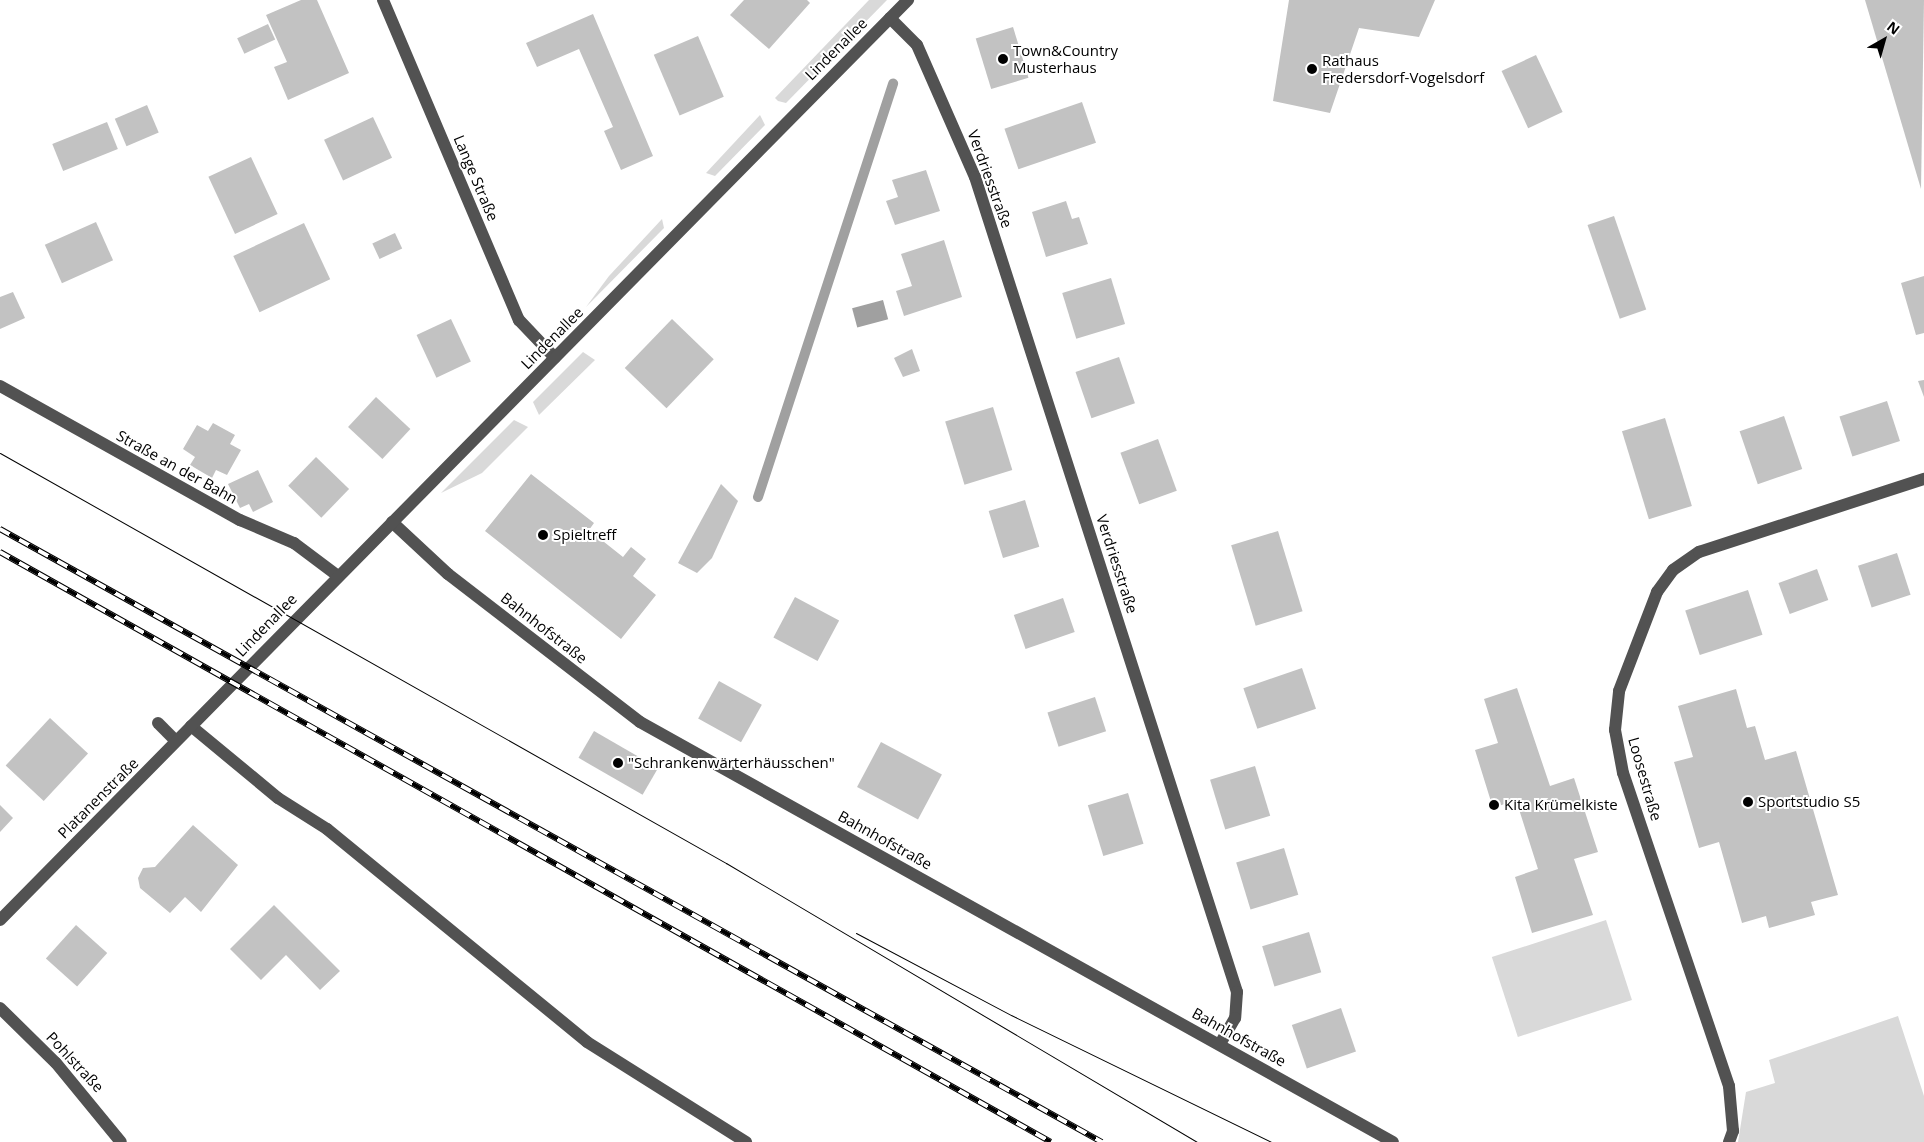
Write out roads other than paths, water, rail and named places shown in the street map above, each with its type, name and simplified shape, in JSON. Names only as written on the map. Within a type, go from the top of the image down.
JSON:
[{"type":"street","name":"Lange Straße","points":[[383,0],[519,320],[555,358]]},
{"type":"street","name":"Lindenallee","points":[[219,698],[908,0]]},
{"type":"street","name":"Verdriesstraße","points":[[890,18],[917,45],[975,176],[1237,992],[1235,1018],[1220,1044]]},
{"type":"street","name":"Straße an der Bahn","points":[[0,386],[206,502],[294,543],[338,576]]},
{"type":"street","name":"Loosestraße","points":[[1729,1142],[1732,1131],[1729,1086],[1624,773],[1615,730],[1619,690],[1657,592],[1673,570],[1699,552],[1924,479]]},
{"type":"street","name":"Bahnhofstraße","points":[[392,522],[448,574],[640,722],[1393,1142]]},
{"type":"street","name":"Platanenstraße","points":[[0,920],[219,698]]},
{"type":"street","points":[[158,723],[176,741]]},
{"type":"street","points":[[191,726],[278,798],[327,829],[587,1042],[746,1142]]},
{"type":"street","name":"Pohlstraße","points":[[0,1008],[56,1063],[121,1142]]},
{"type":"waterway","points":[[758,497],[893,83]]},
{"type":"tram line","points":[[0,453],[726,863],[1197,1142]]},
{"type":"tram line","points":[[856,933],[1011,1015],[1271,1142]]},
{"type":"railway","points":[[0,529],[1102,1142]]},
{"type":"railway","points":[[0,552],[1051,1142]]},
{"type":"place","name":"Town&Country Musterhaus","points":[[1003,59]]},
{"type":"place","name":"Rathaus Fredersdorf-Vogelsdorf","points":[[1312,69]]},
{"type":"place","name":"Spieltreff","points":[[543,535]]},
{"type":"place","name":"\"Schrankenwärterhäusschen\"","points":[[618,763]]},
{"type":"place","name":"Sportstudio S5","points":[[1748,802]]},
{"type":"place","name":"Kita Krümelkiste","points":[[1494,805]]}]
